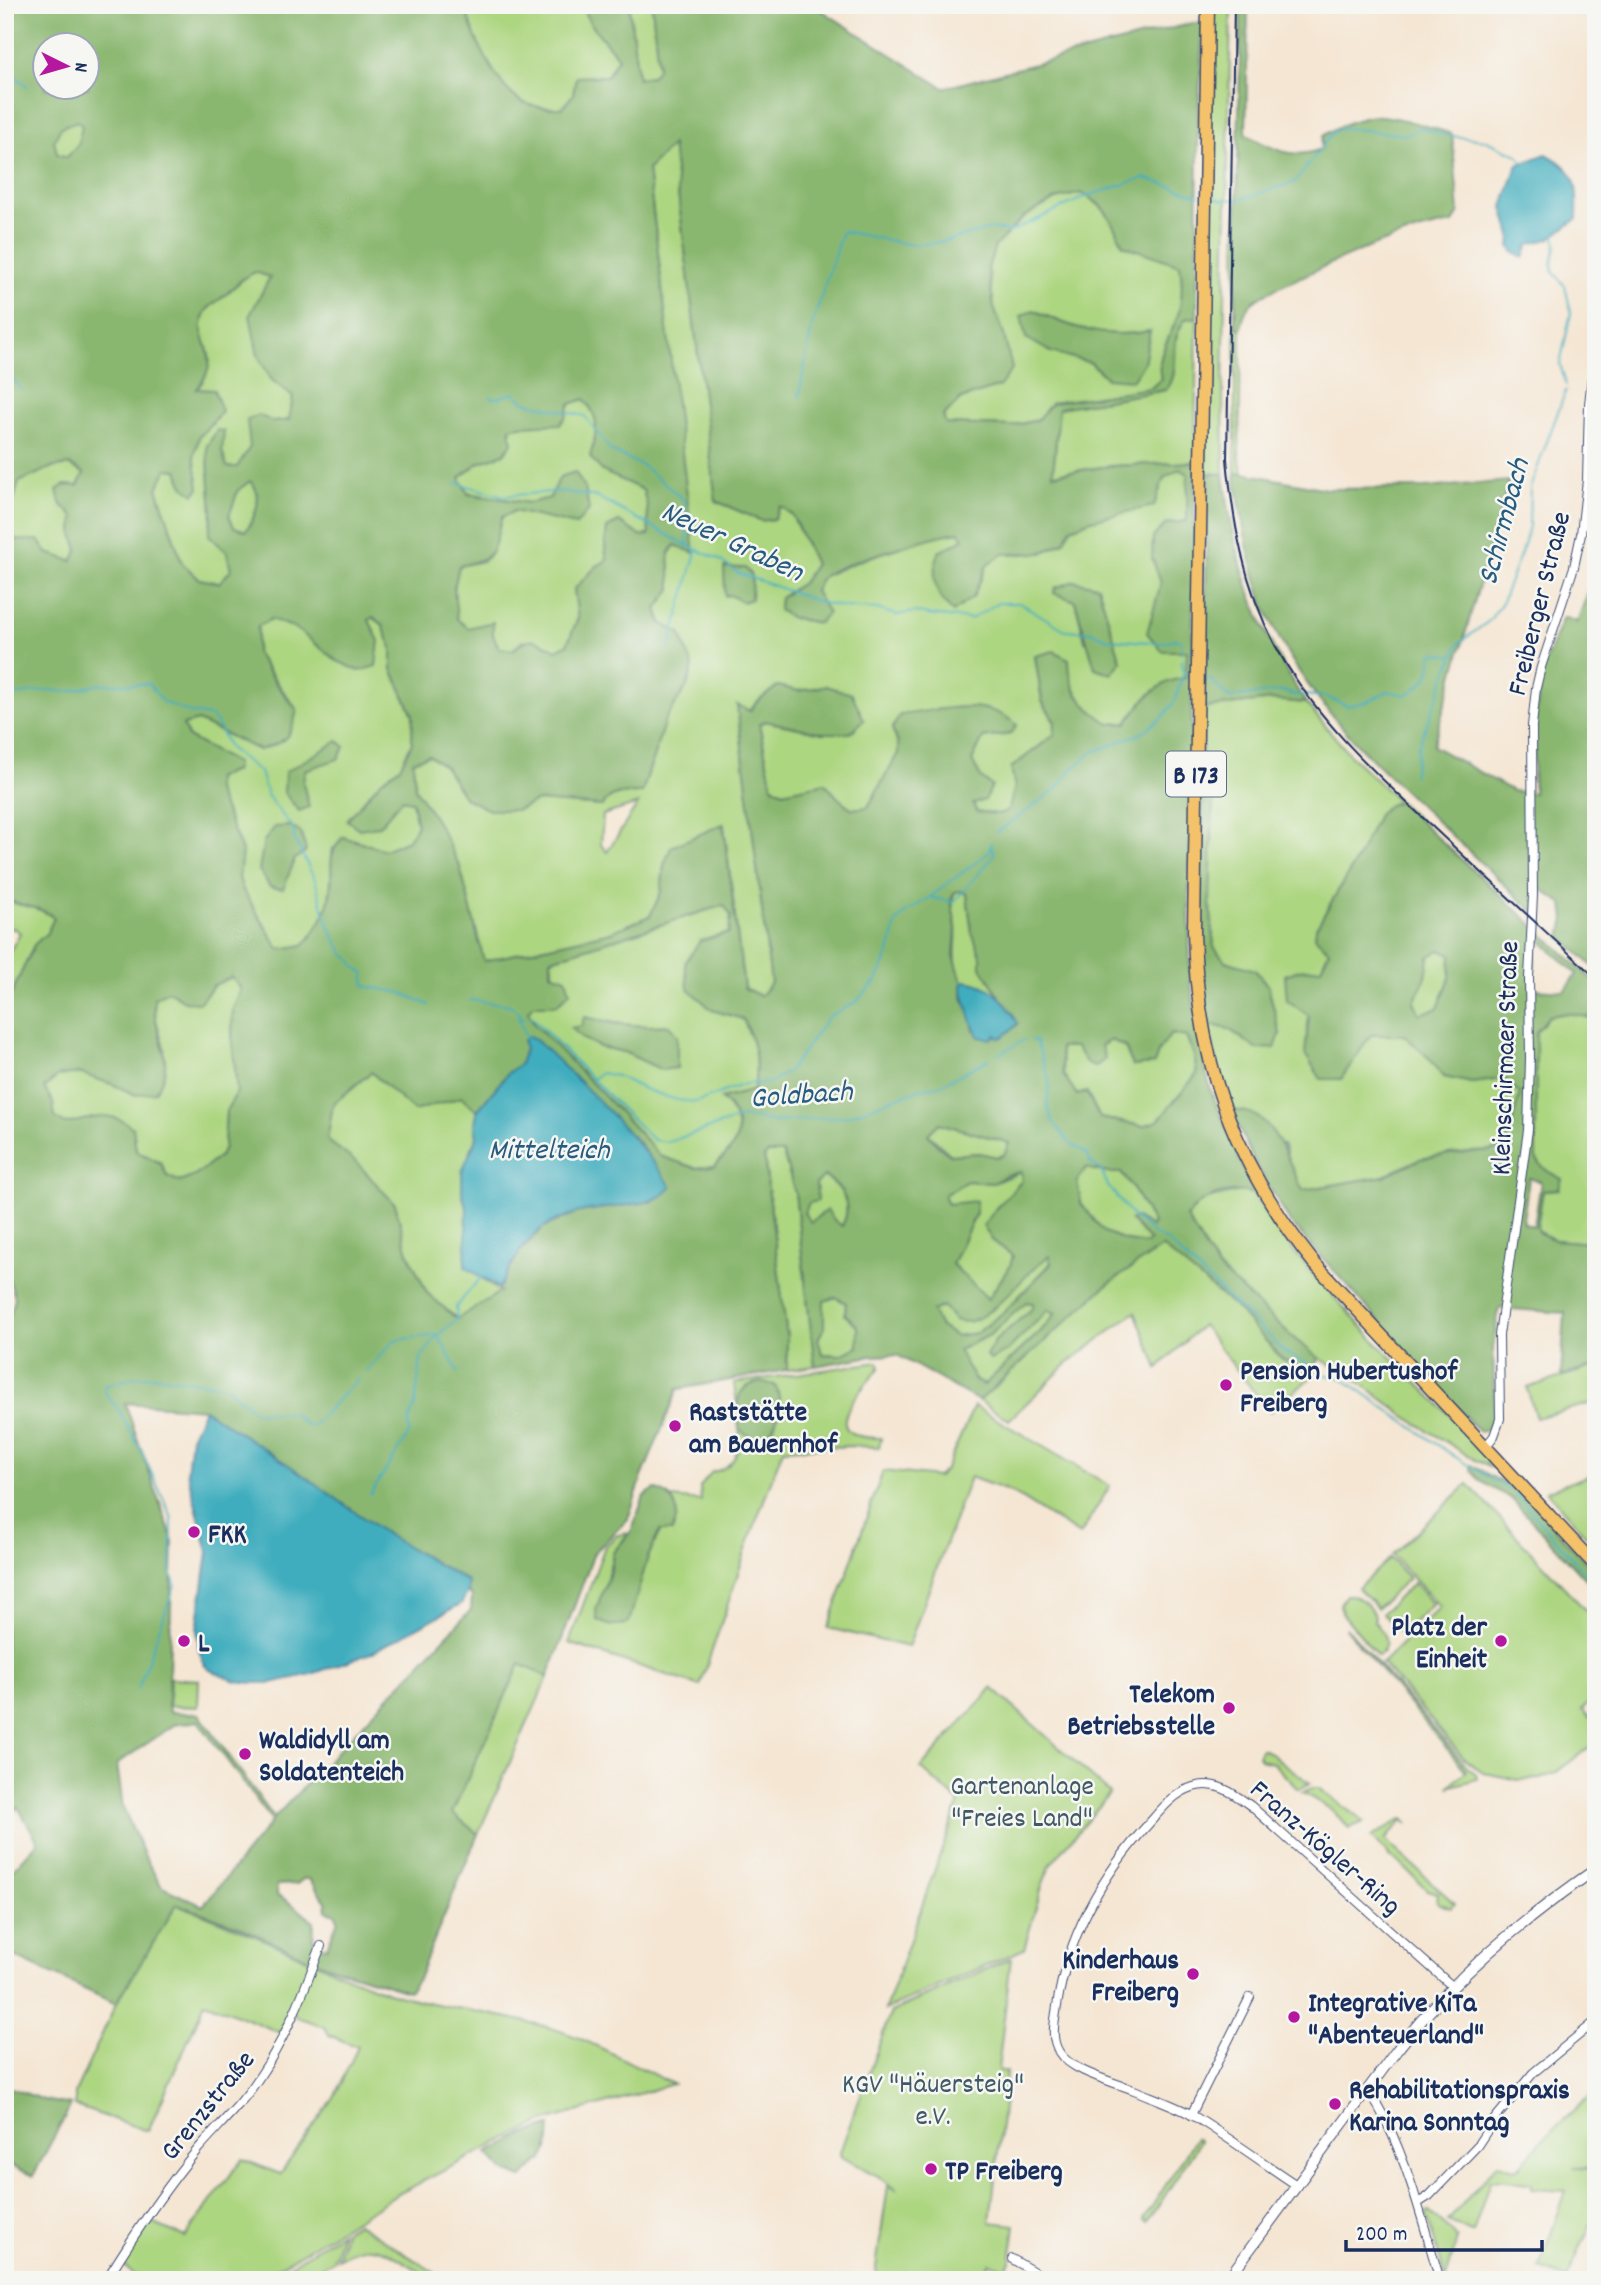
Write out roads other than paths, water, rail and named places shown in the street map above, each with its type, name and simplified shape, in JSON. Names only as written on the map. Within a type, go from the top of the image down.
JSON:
[{"type":"main road","name":"B 173","points":[[1208,5],[1194,930],[1195,971],[1201,1025],[1208,1056],[1228,1121],[1249,1166],[1284,1223],[1314,1263],[1596,1566]]},
{"type":"street","name":"Freiberger Straße","points":[[1531,792],[1532,726],[1536,688],[1574,568],[1582,524],[1587,480],[1589,404],[1596,340]]},
{"type":"street","name":"Kleinschirmaer Straße","points":[[1486,1446],[1494,1436],[1500,1419],[1499,1328],[1528,1130],[1528,978],[1533,895],[1531,792]]},
{"type":"street","name":"Franz-Kögler-Ring","points":[[1298,2186],[1191,2115],[1075,2066],[1058,2052],[1054,2028],[1068,1954],[1088,1907],[1114,1864],[1163,1808],[1184,1791],[1208,1785],[1224,1788],[1236,1794],[1453,1987]]},
{"type":"street","points":[[1227,2280],[1404,2040],[1495,1945],[1596,1869]]},
{"type":"street","name":"Grenzstraße","points":[[106,2280],[176,2178],[258,2080],[288,2028],[321,1946]]},
{"type":"street","points":[[1191,2115],[1250,1997]]},
{"type":"street","points":[[1418,2203],[1429,2196],[1477,2146],[1494,2120],[1533,2073],[1596,2021]]},
{"type":"street","points":[[1367,2091],[1378,2105],[1399,2149],[1440,2280]]},
{"type":"street","points":[[1012,2259],[1048,2280]]},
{"type":"water","points":[[1546,154],[1564,166],[1574,180],[1577,219],[1549,239],[1529,244],[1524,258],[1514,253],[1510,247],[1511,236],[1503,207],[1517,165]]},
{"type":"water","points":[[962,981],[981,985],[996,994],[1018,1024],[1001,1038],[995,1035],[991,1039],[979,1037],[968,1010]]},
{"type":"water","name":"Mittelteich","points":[[529,1036],[607,1110],[671,1186],[655,1199],[580,1212],[548,1225],[524,1247],[499,1288],[465,1267],[467,1208],[462,1194],[462,1171],[477,1137],[477,1111],[508,1073],[520,1064],[525,1049],[523,1041]]},
{"type":"water","points":[[204,1409],[389,1536],[468,1582],[468,1592],[461,1604],[371,1653],[312,1674],[271,1683],[251,1683],[235,1681],[210,1670],[205,1666],[199,1651],[197,1629],[208,1552],[187,1472],[191,1437]]},
{"type":"waterway","points":[[5,67],[28,87]]},
{"type":"waterway","points":[[1211,197],[1224,200],[1243,199],[1295,182],[1334,131],[1346,128],[1406,135],[1420,128],[1445,135],[1484,140],[1518,155],[1522,162]]},
{"type":"waterway","points":[[799,397],[812,326],[842,231],[912,245],[942,242],[991,229],[1010,232],[1087,196],[1144,178],[1199,195]]},
{"type":"waterway","name":"Schirmbach","points":[[1555,235],[1553,271],[1565,286],[1571,313],[1560,364],[1566,385]]},
{"type":"waterway","points":[[5,368],[22,391]]},
{"type":"waterway","name":"Schirmbach","points":[[1209,678],[1229,698],[1284,691],[1293,695],[1324,696],[1347,706],[1367,702],[1388,691],[1406,695],[1417,688],[1429,674],[1431,655],[1436,653],[1454,656],[1459,643],[1489,621],[1501,604],[1529,526],[1530,488],[1566,390]]},
{"type":"waterway","points":[[490,397],[497,398],[514,393],[525,402],[585,416],[611,451],[643,466],[684,500],[688,546]]},
{"type":"waterway","name":"Neuer Graben","points":[[456,483],[504,496],[562,491],[597,497],[688,546],[718,559],[738,573],[822,603],[877,609],[896,615],[915,612],[971,619],[998,603],[1020,603],[1065,630],[1093,632],[1108,639],[1161,643],[1176,639],[1182,642],[1182,654]]},
{"type":"waterway","points":[[669,649],[696,552]]},
{"type":"waterway","points":[[1413,776],[1419,744],[1453,658]]},
{"type":"waterway","name":"Schirmbach","points":[[996,833],[1058,788],[1071,770],[1093,752],[1142,733],[1163,717],[1175,701],[1185,675],[1182,659]]},
{"type":"waterway","points":[[5,696],[50,690],[66,692],[101,684],[149,684],[163,702],[191,713],[210,716],[217,723],[229,748],[260,772],[267,795],[294,830],[294,838],[315,880],[334,937],[344,954],[364,973],[365,986],[402,993],[429,1005]]},
{"type":"waterway","name":"Schirmbach","points":[[531,1016],[592,1079],[601,1073],[617,1076],[677,1100],[696,1102],[745,1084],[770,1083],[789,1071],[828,1017],[856,1002],[877,980],[889,953],[896,923],[905,913],[988,853],[992,843]]},
{"type":"waterway","points":[[932,898],[954,902],[992,858],[994,852],[991,846]]},
{"type":"waterway","points":[[470,1000],[510,1005],[521,1015]]},
{"type":"waterway","name":"Schirmbach","points":[[524,1018],[518,1017],[527,1039]]},
{"type":"waterway","name":"Goldbach","points":[[999,1054],[1024,1040]]},
{"type":"waterway","name":"Goldbach","points":[[1031,1040],[1036,1041],[1050,1082],[1047,1103],[1052,1120],[1070,1144],[1088,1155],[1090,1162],[1101,1170],[1108,1186],[1133,1217],[1155,1235]]},
{"type":"waterway","name":"Goldbach","points":[[593,1080],[653,1140],[668,1142],[743,1117],[778,1122],[848,1116],[919,1089],[940,1085],[989,1059]]},
{"type":"waterway","name":"Goldbach","points":[[1158,1236],[1168,1242],[1279,1348],[1318,1369]]},
{"type":"waterway","name":"Schirmbach","points":[[370,1495],[409,1434],[421,1358],[438,1335],[457,1319],[456,1307],[481,1277]]},
{"type":"waterway","points":[[366,1371],[395,1340],[438,1335],[458,1372]]},
{"type":"waterway","name":"Goldbach","points":[[1326,1375],[1342,1378],[1454,1456],[1510,1491]]},
{"type":"waterway","points":[[138,1689],[175,1585],[171,1571],[172,1518],[142,1452],[118,1409],[106,1394],[104,1386],[136,1377],[156,1376],[226,1386],[255,1412],[293,1413],[306,1425],[312,1426],[359,1378]]},
{"type":"waterway","name":"Goldbach","points":[[1515,1494],[1596,1585]]},
{"type":"railway","points":[[1234,5],[1227,459],[1237,530],[1255,599],[1274,643],[1290,670],[1347,743],[1413,809],[1596,978]]},
{"type":"place","name":"Pension Hubertushof Freiberg","points":[[1226,1385]]},
{"type":"place","name":"Raststätte am Bauernhof","points":[[675,1426]]},
{"type":"place","name":"FKK","points":[[194,1532]]},
{"type":"place","name":"L","points":[[184,1641]]},
{"type":"place","name":"Platz der Einheit","points":[[1501,1641]]},
{"type":"place","name":"Telekom Betriebsstelle","points":[[1229,1708]]},
{"type":"place","name":"Waldidyll am Soldatenteich","points":[[245,1754]]},
{"type":"place","name":"Kinderhaus Freiberg","points":[[1193,1974]]},
{"type":"place","name":"Integrative KiTa \"Abenteuerland\"","points":[[1294,2017]]},
{"type":"place","name":"Rehabilitationspraxis Karina Sonntag","points":[[1335,2104]]},
{"type":"place","name":"TP Freiberg","points":[[931,2169]]},
{"type":"park label","name":"Gartenanlage \"Freies Land\"","points":[[1022,1800]]},
{"type":"park label","name":"KGV \"Häuersteig\" e.V.","points":[[933,2098]]}]
